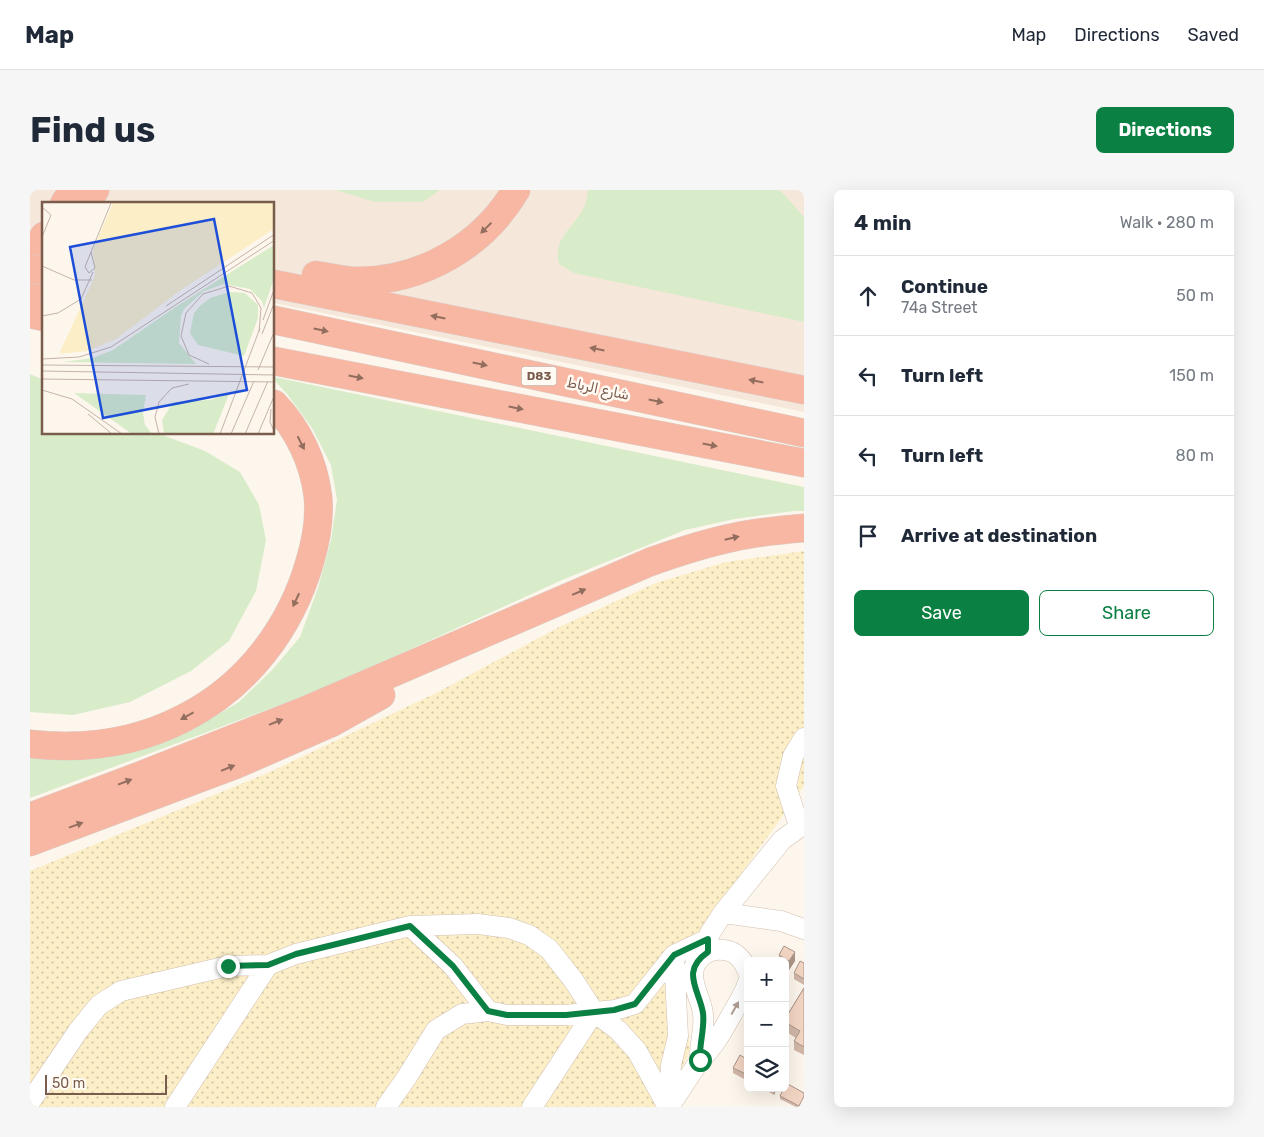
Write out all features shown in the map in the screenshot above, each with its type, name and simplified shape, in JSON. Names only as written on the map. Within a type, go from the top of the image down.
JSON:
[{"type":"highway","points":[[65,202],[73,190]]},
{"type":"highway","points":[[87,202],[95,190]]},
{"type":"highway","points":[[275,268],[355,281],[396,277],[416,272],[453,255],[470,243],[499,215],[516,190]]},
{"type":"highway","points":[[30,258],[42,239]]},
{"type":"highway","points":[[30,292],[42,274]]},
{"type":"highway","points":[[275,284],[804,390]]},
{"type":"highway","name":"شارع الرباط","points":[[275,320],[804,432]]},
{"type":"highway","points":[[275,361],[804,463]]},
{"type":"highway","points":[[30,744],[78,746],[105,744],[133,738],[159,729],[185,718],[231,687],[251,668],[269,646],[285,623],[300,591],[312,553],[318,516],[318,498],[310,461],[293,428],[275,405]]},
{"type":"highway","points":[[30,817],[304,711],[650,562],[692,548],[735,537],[804,528]]},
{"type":"highway","points":[[30,842],[235,765],[331,722],[534,611]]},
{"type":"street","points":[[700,1060],[703,1014],[692,978],[694,970],[708,946],[710,933],[723,913],[782,840],[802,825],[786,786],[793,756],[804,738]]},
{"type":"street","points":[[723,913],[780,921],[804,929]]},
{"type":"street","points":[[30,1102],[78,1031],[94,1011],[99,1005],[121,991],[228,966],[268,965],[296,954],[410,926],[478,924],[509,928],[529,935],[549,949],[574,981],[594,1012],[618,1030],[637,1051],[668,1107]]},
{"type":"street","points":[[410,926],[453,966],[488,1011]]},
{"type":"street","points":[[386,1107],[436,1030],[462,1014],[488,1011],[507,1015],[566,1015],[614,1010],[635,1004],[674,955],[708,946],[715,950],[730,951],[742,960],[744,964]]},
{"type":"street","points":[[668,1107],[672,1065],[678,1036],[674,955]]},
{"type":"street","points":[[175,1107],[268,965]]},
{"type":"street","points":[[668,1107],[700,1060],[715,1044],[744,991]]},
{"type":"street","points":[[532,1107],[594,1012]]},
{"type":"shaded area","points":[[30,190],[804,190],[804,412],[275,303],[275,202],[42,202],[42,255],[30,252]]},
{"type":"sand","points":[[804,551],[804,786],[702,928],[683,1000],[690,1050],[684,1064],[656,1107],[30,1107],[30,871],[270,772],[440,691],[559,627],[656,583],[726,562]]},
{"type":"green space","points":[[335,190],[440,190],[423,202],[375,202]]},
{"type":"green space","points":[[588,190],[780,190],[804,217],[804,322],[574,273],[559,264],[559,247],[566,233],[581,213],[587,200]]},
{"type":"green space","points":[[30,374],[42,379],[42,435],[163,435],[205,451],[240,472],[259,505],[266,540],[256,591],[229,641],[191,671],[130,702],[73,715],[30,712]]},
{"type":"green space","points":[[275,377],[804,487],[804,511],[735,519],[685,530],[562,580],[328,687],[30,798],[30,755],[155,744],[205,722],[239,702],[273,669],[300,637],[318,588],[331,540],[337,500],[331,465],[312,428],[275,381]]},
{"type":"building","points":[[784,946],[795,952],[789,961],[789,957],[779,955]]},
{"type":"building","points":[[800,961],[804,963],[804,979],[794,973]]},
{"type":"building","points":[[804,988],[804,1047],[794,1041],[800,1031],[789,1024],[789,1012]]},
{"type":"building","points":[[740,1055],[744,1058],[744,1073],[733,1068]]},
{"type":"building","points":[[789,1085],[804,1093],[799,1106],[780,1096],[782,1092],[789,1092]]},
{"type":"route","points":[[228,966],[268,965],[296,954],[410,926],[453,966],[488,1011],[507,1015],[566,1015],[614,1010],[635,1004],[674,955],[708,939],[708,952],[697,963],[692,978],[703,1014],[700,1060]]}]
